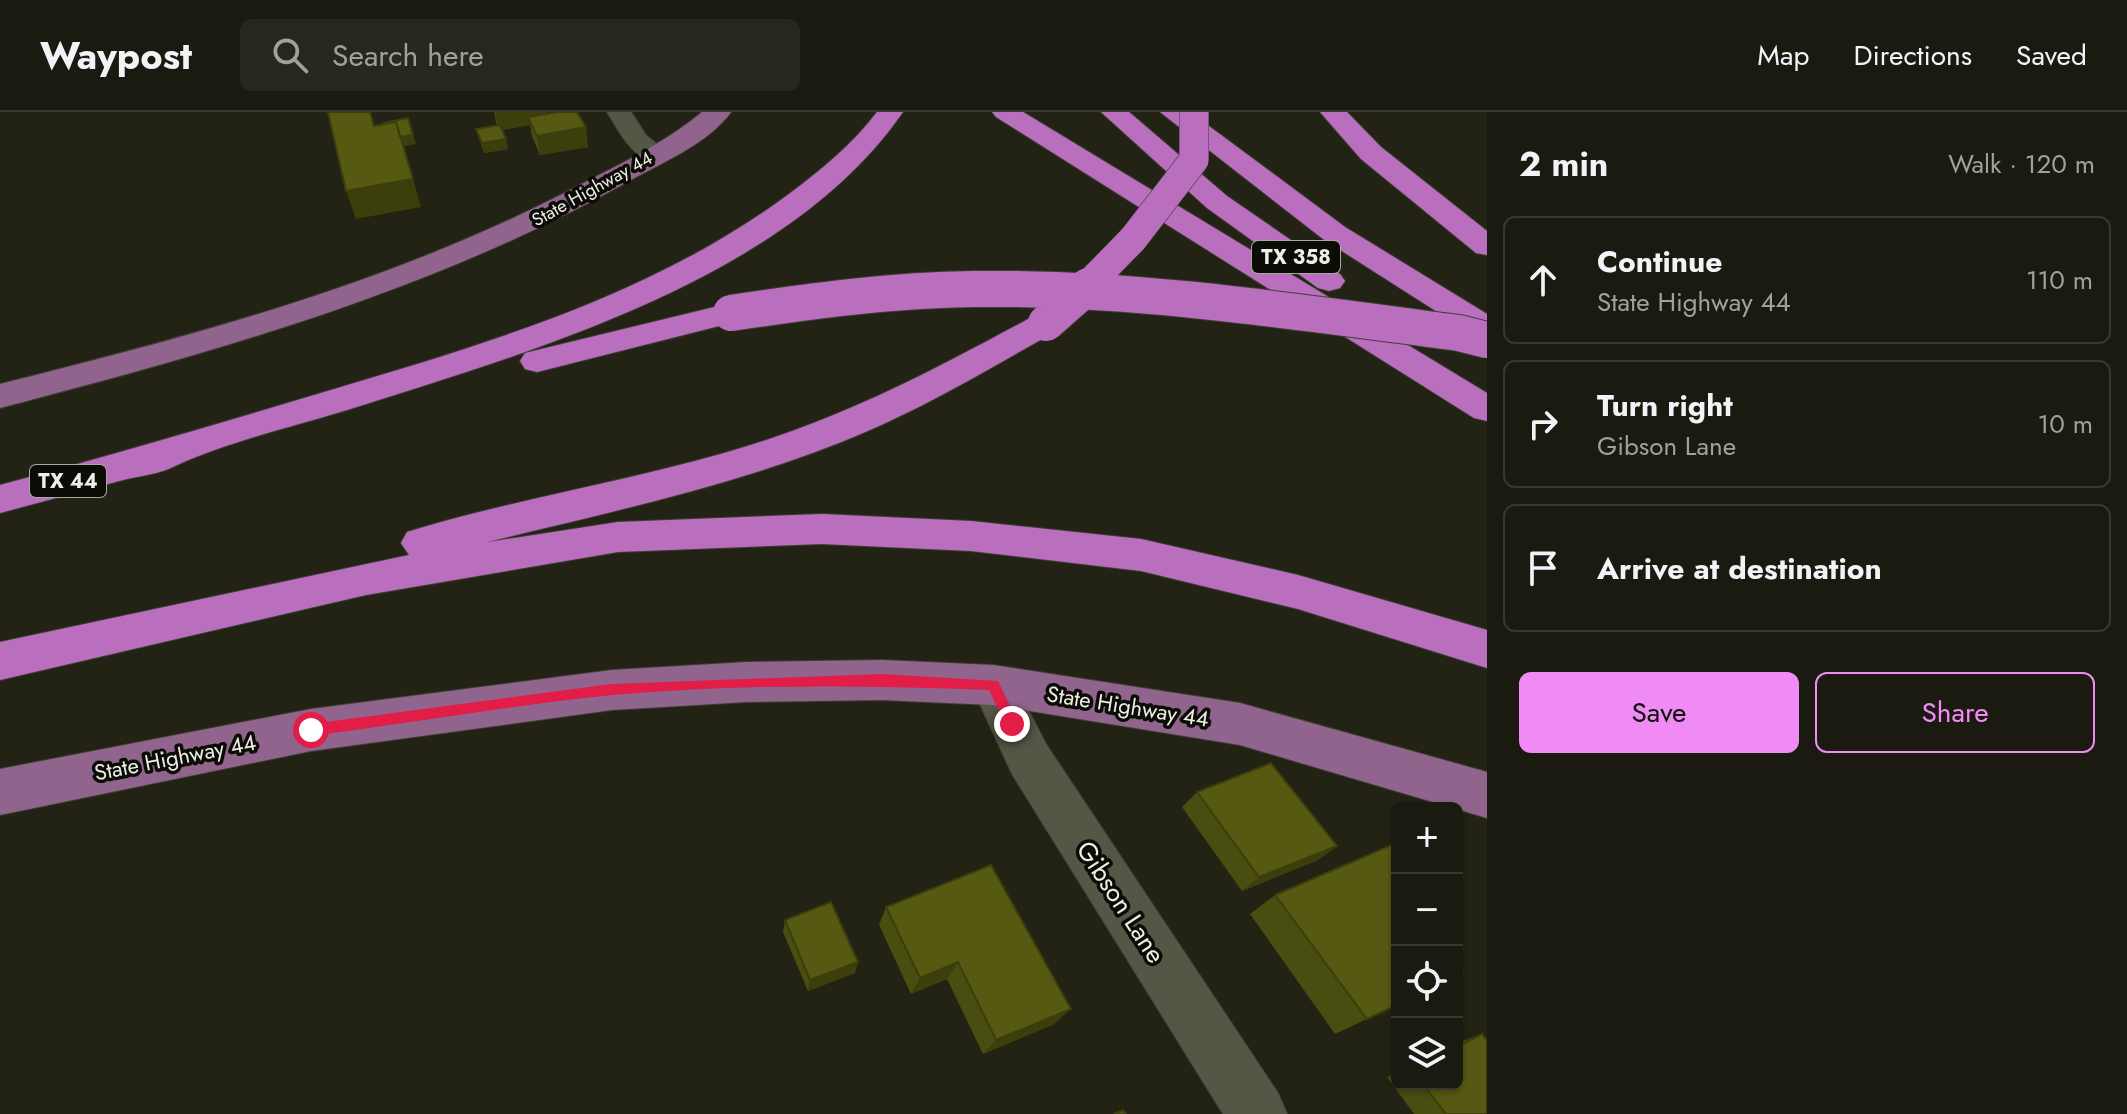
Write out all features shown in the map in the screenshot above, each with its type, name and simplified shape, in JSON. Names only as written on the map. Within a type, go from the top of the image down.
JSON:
[{"type":"highway","points":[[135,463],[494,352],[667,283],[787,212],[848,161],[872,137],[890,112]]},
{"type":"highway","points":[[1005,112],[1487,409]]},
{"type":"highway","name":"TX 358","points":[[1114,112],[1217,202],[1487,391]]},
{"type":"highway","name":"TX 358","points":[[1173,112],[1334,233],[1487,329]]},
{"type":"highway","points":[[0,645],[724,468],[819,437],[900,402],[1046,323],[1095,279],[1133,239],[1194,160],[1194,112]]},
{"type":"highway","points":[[1333,112],[1371,153],[1487,246]]},
{"type":"highway","points":[[135,463],[731,313],[871,294],[974,289],[1079,291],[1244,305],[1459,333],[1487,340]]},
{"type":"highway","name":"TX 44","points":[[0,499],[135,463]]},
{"type":"highway","points":[[0,661],[366,578],[618,537],[822,529],[971,536],[1141,555],[1298,592],[1487,649]]},
{"type":"main road","name":"State Highway 44","points":[[0,396],[273,324],[446,258],[550,215],[656,154],[718,112]]},
{"type":"main road","name":"State Highway 44","points":[[0,792],[311,730],[612,690],[747,682],[882,680],[993,685],[1240,724],[1487,795]]},
{"type":"street","points":[[619,112],[637,140],[656,154]]},
{"type":"street","name":"Gibson Lane","points":[[993,685],[1029,759],[1257,1114]]},
{"type":"building","points":[[328,112],[370,112],[374,126],[396,122],[413,179],[346,191]]},
{"type":"building","points":[[577,112],[586,127],[537,136],[528,117]]},
{"type":"building","points":[[408,118],[413,135],[400,137],[396,122],[383,124],[383,123]]},
{"type":"building","points":[[500,125],[506,139],[482,143],[476,129]]},
{"type":"building","points":[[1271,763],[1337,846],[1259,877],[1197,792]]},
{"type":"building","points":[[1391,845],[1391,1008],[1367,1019],[1275,895]]},
{"type":"building","points":[[991,865],[1071,1009],[996,1040],[958,962],[920,978],[886,907]]},
{"type":"building","points":[[831,902],[858,962],[810,980],[785,920]]},
{"type":"building","points":[[1482,1034],[1487,1040],[1487,1114],[1446,1114],[1428,1090],[1463,1090],[1463,1044]]},
{"type":"route","points":[[311,730],[612,690],[747,682],[882,680],[993,685],[1012,724]]}]
